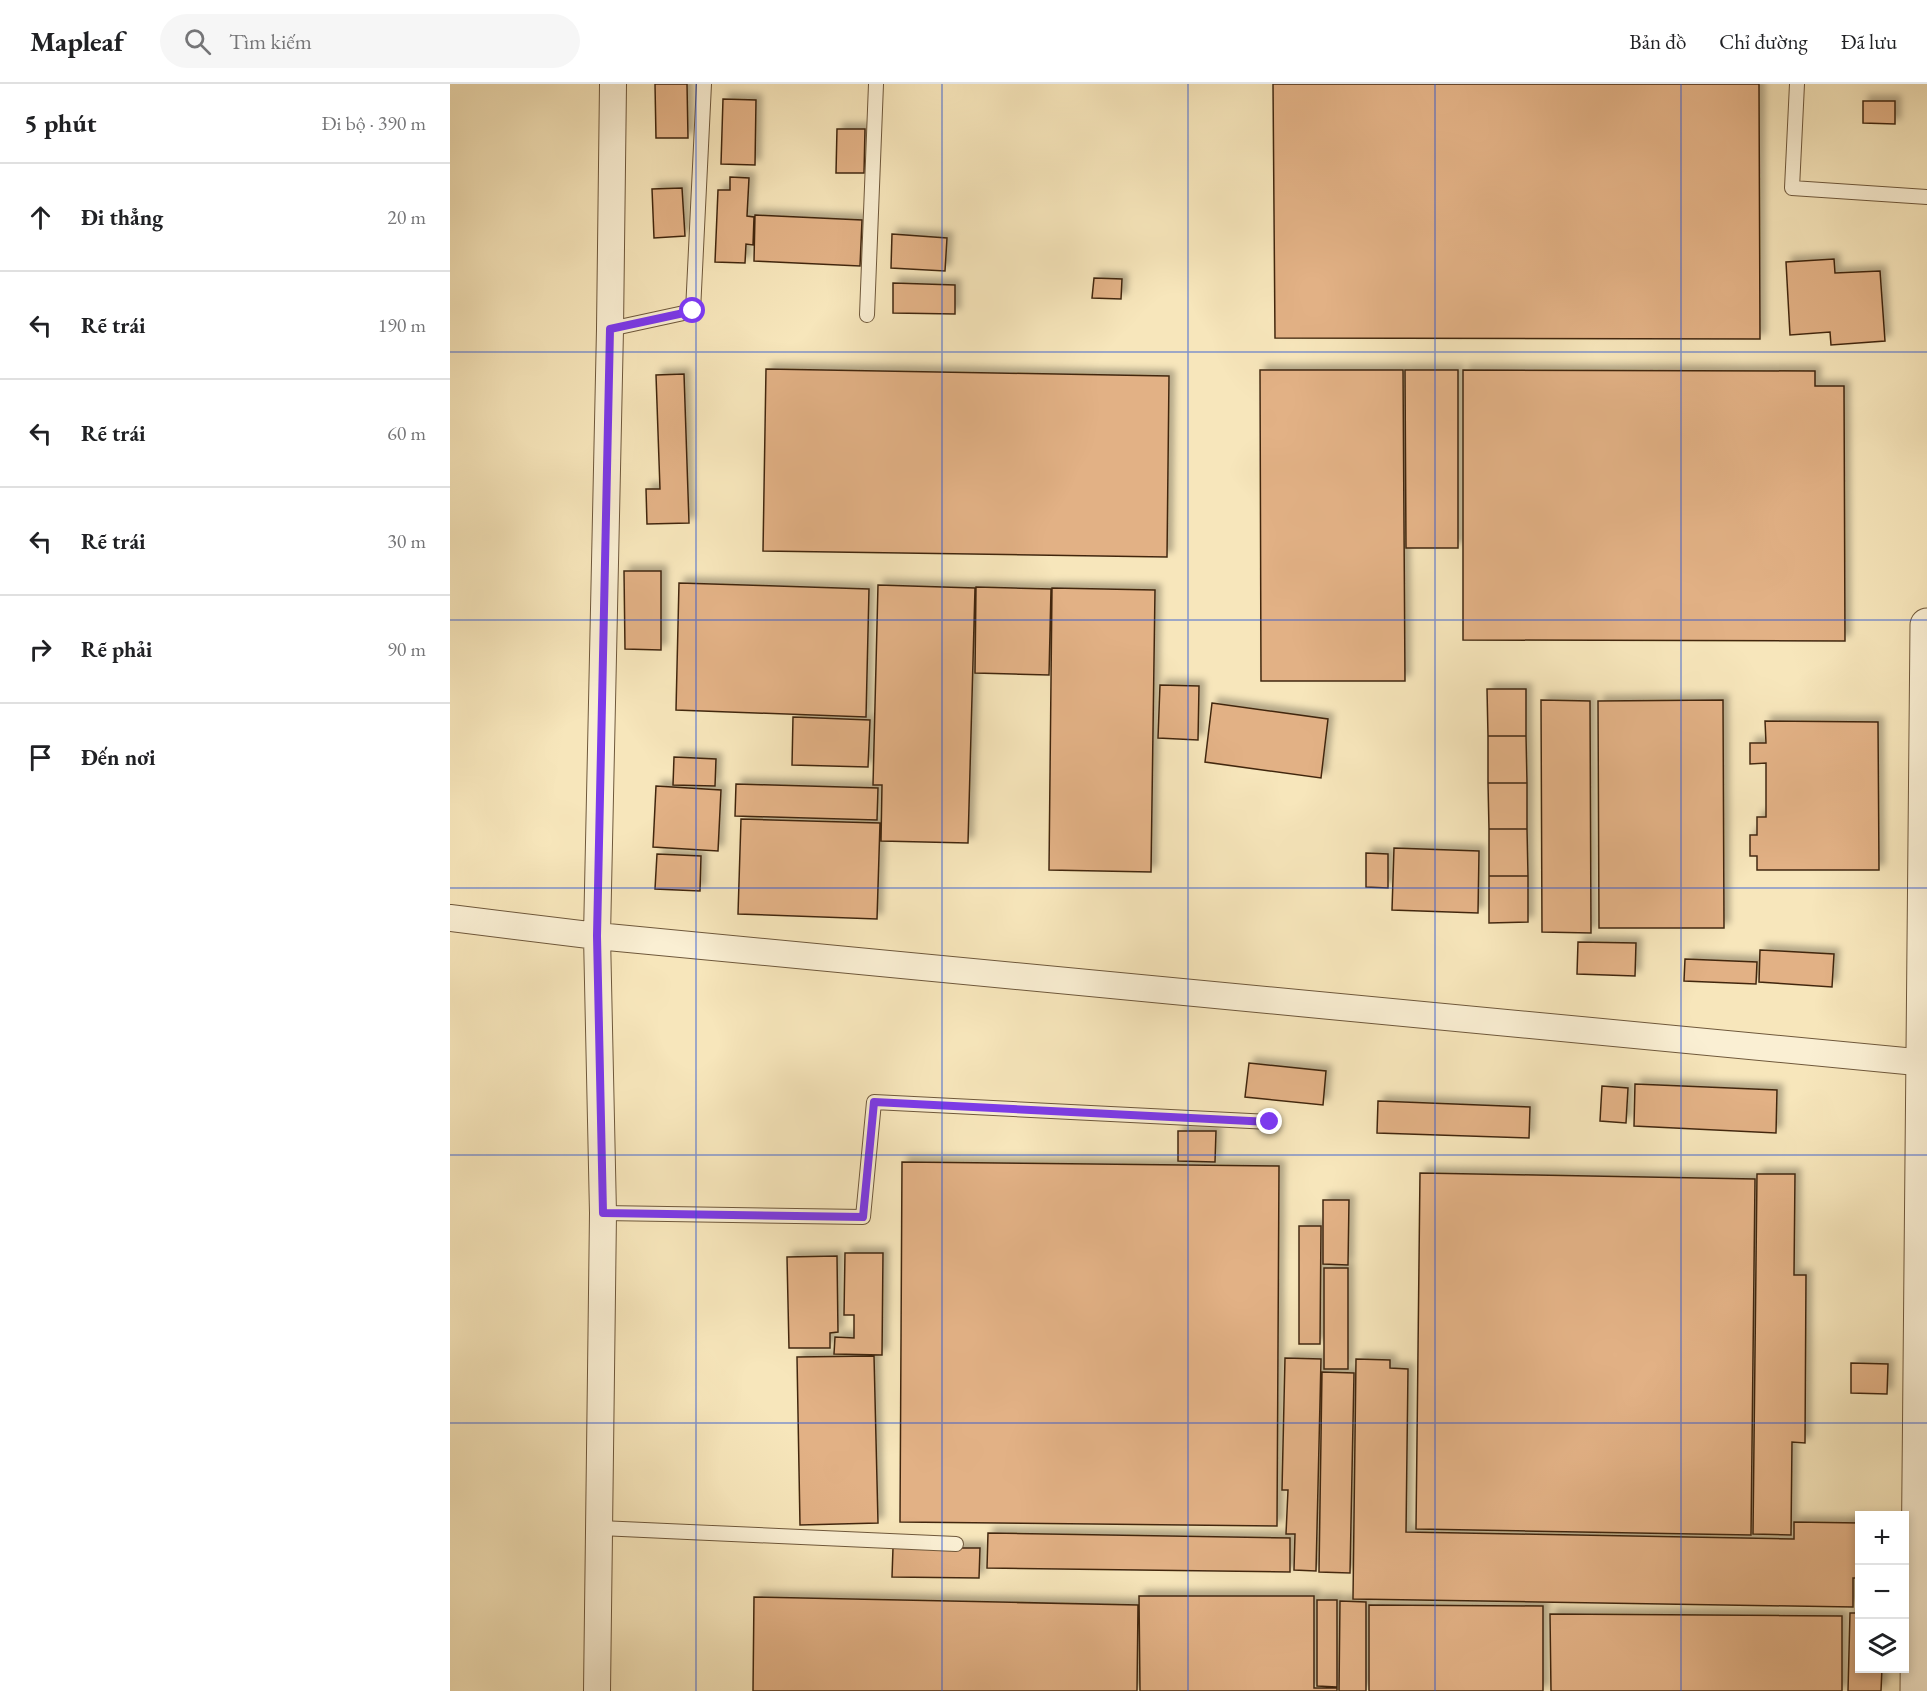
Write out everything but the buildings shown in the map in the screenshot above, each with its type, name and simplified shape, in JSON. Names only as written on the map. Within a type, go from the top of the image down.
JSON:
[{"type":"street","points":[[597,1691],[603,1213],[597,936],[613,84]]},
{"type":"street","points":[[1917,1691],[1927,625]]},
{"type":"street","points":[[450,918],[597,936],[1924,1063]]},
{"type":"lane","points":[[610,329],[693,311],[704,84]]},
{"type":"lane","points":[[867,315],[876,84]]},
{"type":"lane","points":[[1797,84],[1792,188],[1927,197]]},
{"type":"lane","points":[[603,1213],[863,1217],[874,1102],[1270,1122]]},
{"type":"lane","points":[[600,1528],[956,1544]]},
{"type":"route","points":[[693,311],[610,329],[597,936],[603,1213],[863,1217],[874,1102],[1270,1122]]}]
